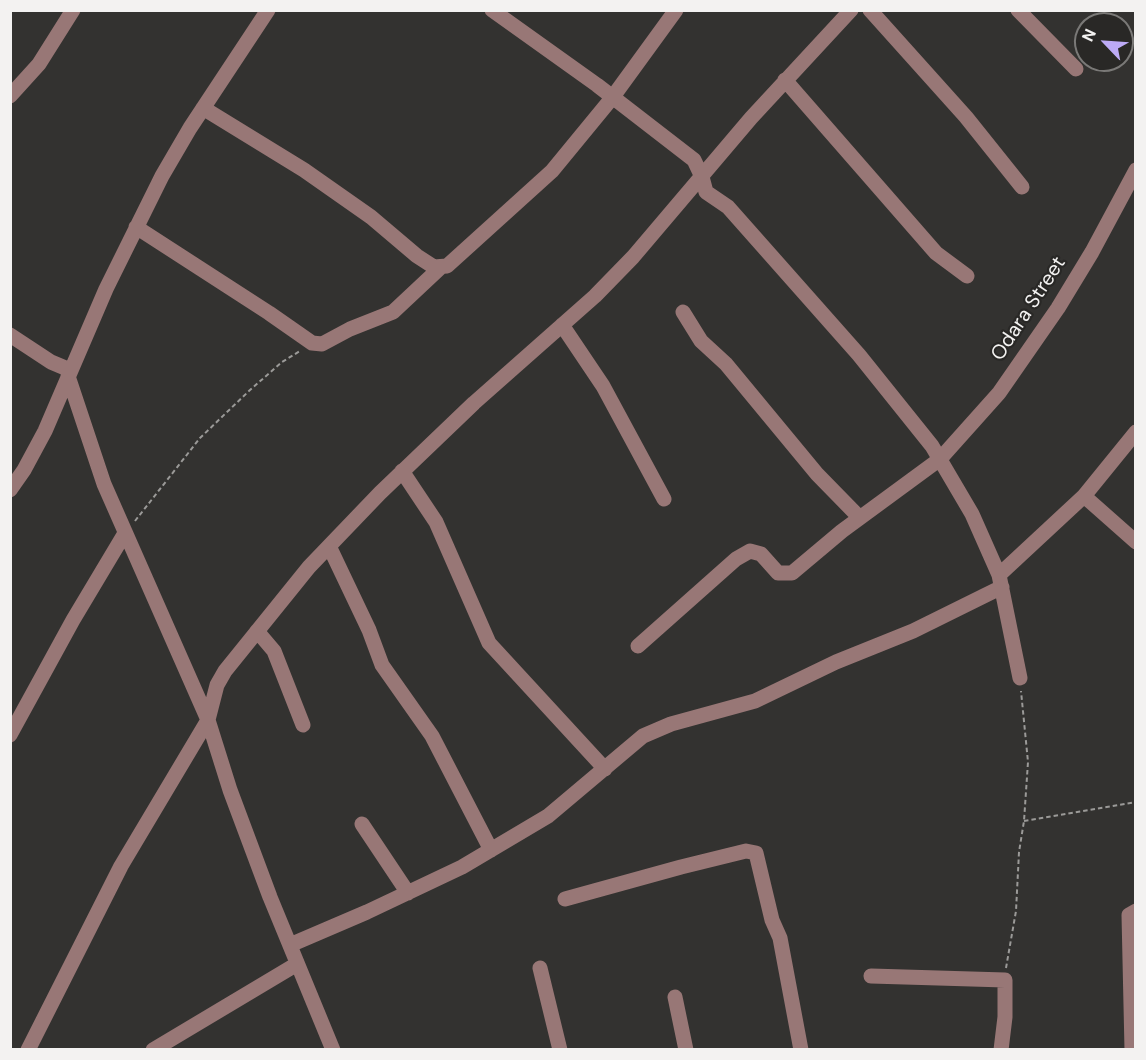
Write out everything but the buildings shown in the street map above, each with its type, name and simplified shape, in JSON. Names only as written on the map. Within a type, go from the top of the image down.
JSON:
[{"type":"street","points":[[10,96],[39,64],[73,10]]},
{"type":"street","points":[[10,490],[34,451],[106,289],[162,176],[203,108],[268,10]]},
{"type":"street","points":[[492,10],[518,27],[694,160],[706,192],[728,207],[859,355],[932,446],[972,514],[1000,581],[1020,678]]},
{"type":"street","points":[[203,108],[304,170],[371,217],[417,256],[434,267],[447,267],[552,171],[612,98],[676,10]]},
{"type":"street","points":[[28,1050],[121,866],[208,720],[217,685],[257,631],[328,546],[402,471],[633,257],[785,80],[851,10]]},
{"type":"street","points":[[870,10],[966,117],[1022,187]]},
{"type":"street","points":[[1018,10],[1074,67]]},
{"type":"street","points":[[785,80],[936,254],[967,276]]},
{"type":"street","name":"Odara Street","points":[[638,645],[736,559],[750,551],[761,554],[778,573],[792,573],[860,518],[940,459],[999,393],[1058,308],[1092,252],[1136,170]]},
{"type":"street","points":[[136,227],[312,343],[322,344],[350,329],[393,312],[441,267]]},
{"type":"street","points":[[683,312],[700,341],[726,364],[817,474],[860,518]]},
{"type":"street","points":[[562,325],[603,386],[664,499]]},
{"type":"street","points":[[10,334],[69,373],[104,484],[208,720],[230,790],[333,1050]]},
{"type":"street","points":[[57,403],[78,406]]},
{"type":"street","points":[[290,945],[462,867],[548,816],[643,736],[671,724],[755,701],[837,662],[913,631],[1000,581],[1084,496],[1136,432]]},
{"type":"street","points":[[402,471],[440,530],[489,643],[605,769]]},
{"type":"street","points":[[1084,496],[1136,542]]},
{"type":"street","points":[[10,735],[73,620],[125,533]]},
{"type":"street","points":[[328,546],[369,630],[382,665],[432,736],[491,849]]},
{"type":"street","points":[[257,631],[274,651],[303,725]]},
{"type":"street","points":[[362,824],[408,893]]},
{"type":"street","points":[[565,899],[681,867],[746,852],[756,853],[772,920],[780,938],[801,1050]]},
{"type":"street","points":[[1132,1050],[1129,915],[1136,910]]},
{"type":"street","points":[[153,1050],[297,964]]},
{"type":"street","points":[[540,968],[560,1050]]},
{"type":"street","points":[[871,976],[1005,980],[1005,1017],[1001,1050]]},
{"type":"street","points":[[675,997],[686,1050]]},
{"type":"path","points":[[125,533],[200,438],[282,362],[312,343]]},
{"type":"path","points":[[1005,980],[1006,959],[1013,938],[1016,911],[1028,762],[1020,678]]},
{"type":"path","points":[[1024,821],[1136,802]]}]
